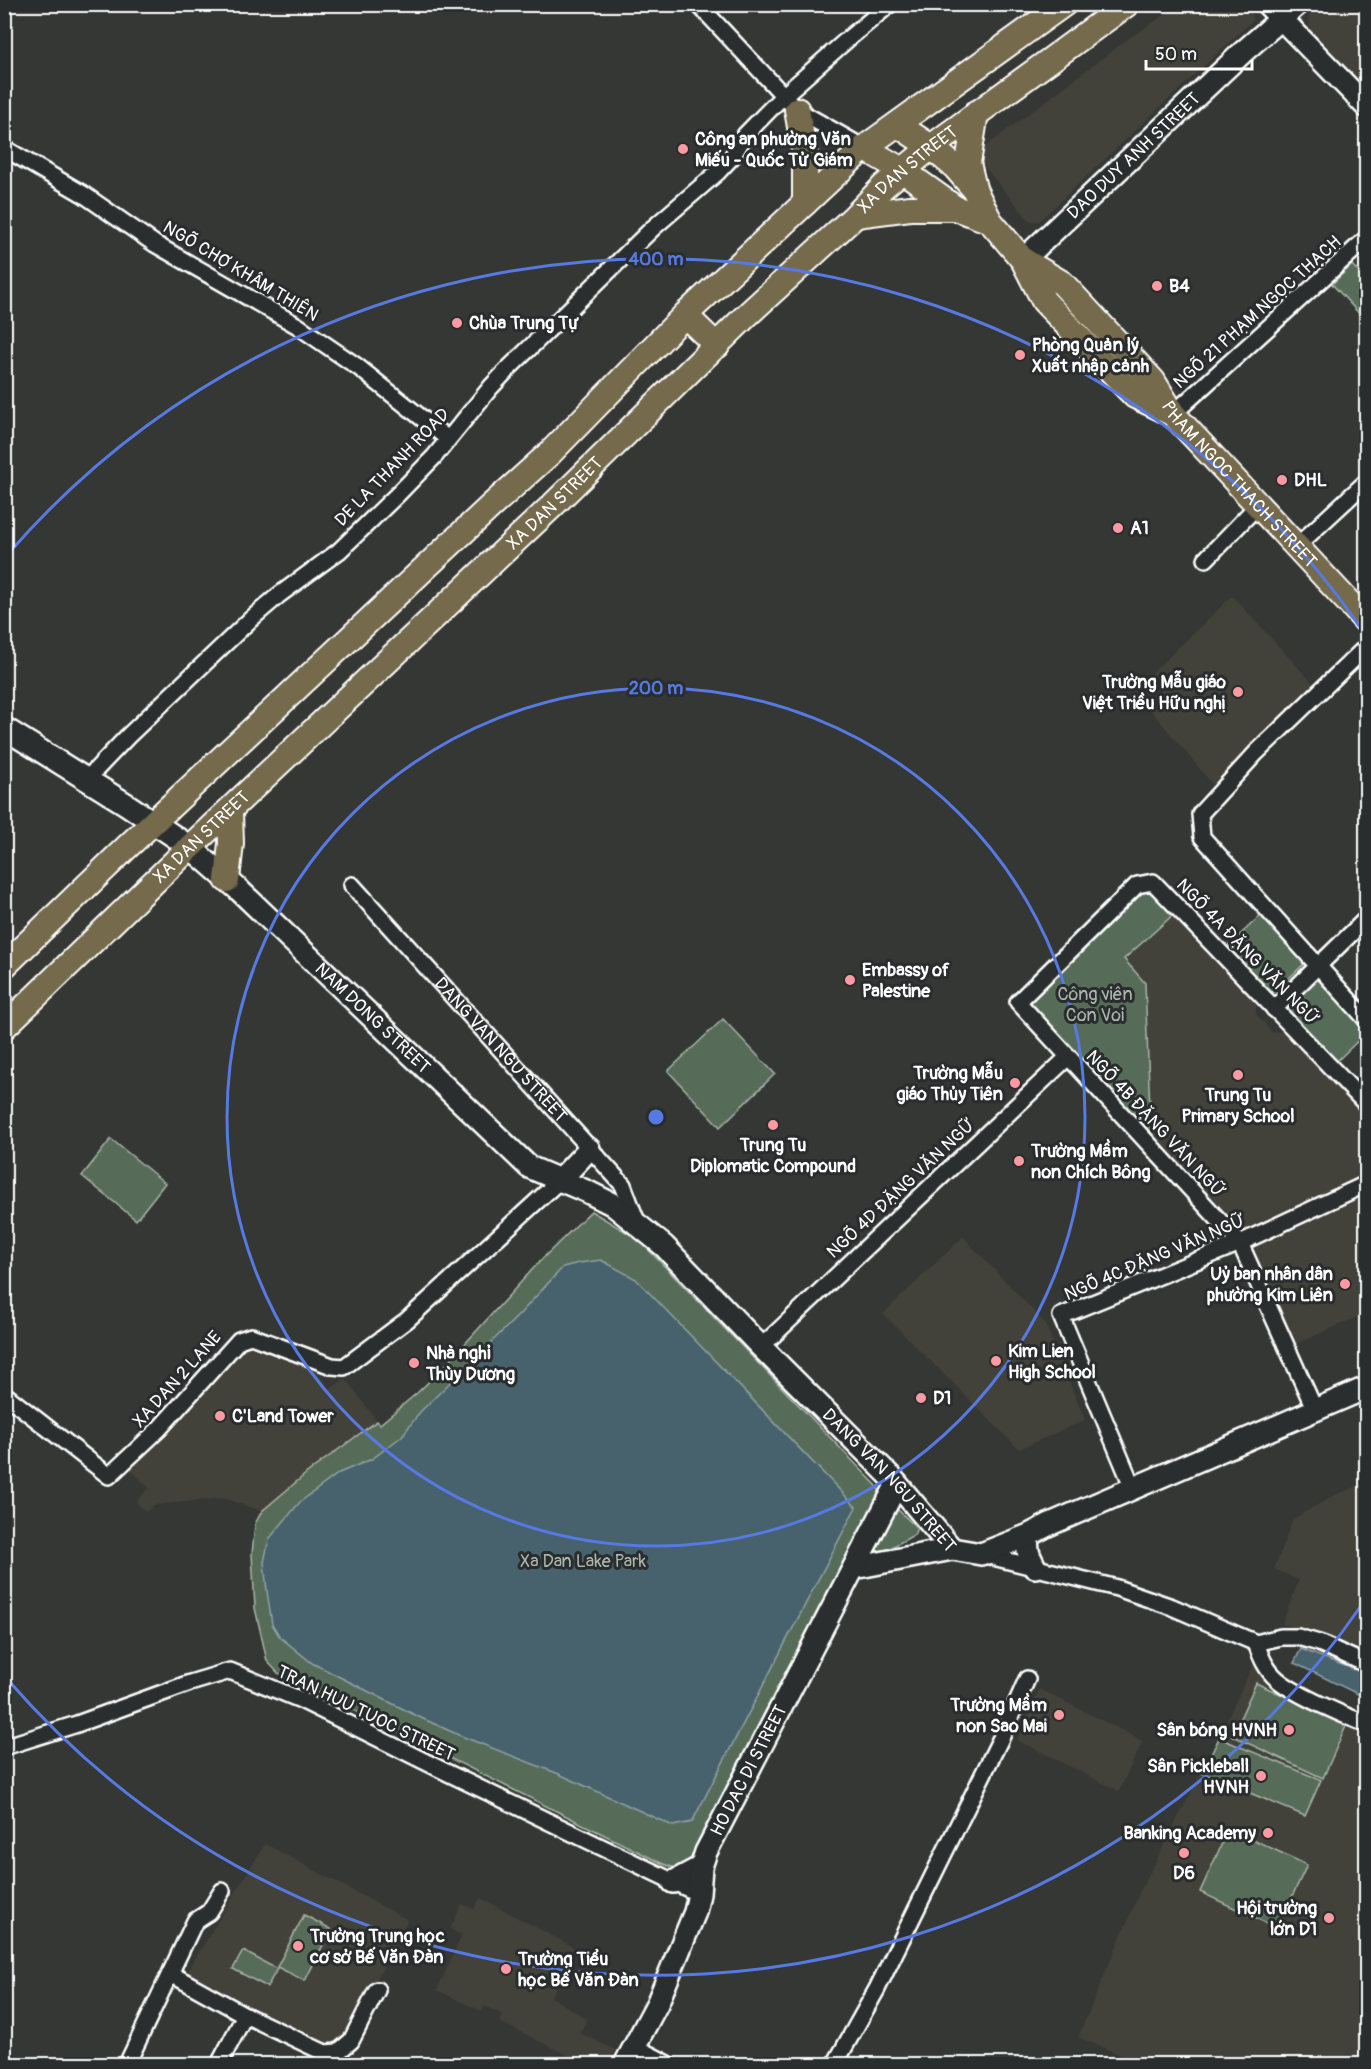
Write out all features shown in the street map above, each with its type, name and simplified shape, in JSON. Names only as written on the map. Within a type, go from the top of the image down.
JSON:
[{"type":"main road","name":"XA DAN STREET","points":[[4,1027],[190,847],[230,812],[543,515],[747,315],[902,170],[976,113],[1079,41],[1127,4]]},
{"type":"main road","points":[[4,966],[550,453],[684,315],[864,148],[898,125],[1048,9]]},
{"type":"main road","points":[[790,104],[805,155],[805,203]]},
{"type":"main road","points":[[975,189],[968,163],[976,113]]},
{"type":"main road","name":"PHAM NGOC THACH STREET","points":[[898,125],[931,147],[955,167],[975,189],[990,221],[1023,260],[1044,301],[1135,396],[1173,414],[1366,621]]},
{"type":"main road","name":"PHAM NGOC THACH STREET","points":[[864,148],[902,170],[955,208],[990,221]]},
{"type":"main road","points":[[856,215],[910,208],[955,208]]},
{"type":"main road","points":[[684,315],[717,346]]},
{"type":"main road","points":[[227,880],[231,843],[230,812]]},
{"type":"street","points":[[698,4],[790,104],[864,148]]},
{"type":"street","name":"DE LA THANH ROAD","points":[[86,780],[128,736],[251,619],[279,595],[339,551],[404,488],[491,387],[596,282],[717,172],[732,157],[745,135],[790,104],[849,38],[890,4]]},
{"type":"street","points":[[1282,9],[1366,106]]},
{"type":"street","name":"DAO DUY ANH STREET","points":[[1023,260],[1282,9]]},
{"type":"street","name":"NGÕ CHỢ KHÂM THIÊN","points":[[4,148],[83,194],[155,244],[298,326],[358,367],[448,439]]},
{"type":"street","name":"NGÕ 21 PHẠM NGỌC THẠCH","points":[[1173,414],[1366,239]]},
{"type":"street","points":[[1297,546],[1366,482]]},
{"type":"street","points":[[1206,559],[1258,505]]},
{"type":"street","points":[[1366,647],[1256,753],[1200,814],[1202,837],[1366,1019]]},
{"type":"street","name":"NAM DONG STREET","points":[[4,728],[190,847],[529,1167],[559,1181]]},
{"type":"street","name":"NGÕ 4A ĐẶNG VĂN NGỮ","points":[[1018,1002],[1137,885],[1153,882],[1366,1104]]},
{"type":"street","name":"DANG VAN NGU STREET","points":[[352,885],[623,1185],[637,1222]]},
{"type":"street","points":[[1274,1009],[1366,919]]},
{"type":"street","name":"NGÕ 4B ĐẶNG VĂN NGỮ","points":[[1018,1002],[1240,1244],[1315,1410]]},
{"type":"street","name":"NGÕ 4D ĐẶNG VĂN NGỮ","points":[[761,1347],[1068,1056]]},
{"type":"street","points":[[559,1181],[589,1149]]},
{"type":"street","name":"DANG VAN NGU STREET","points":[[559,1181],[612,1204],[664,1245],[897,1484],[952,1549],[981,1554],[1366,1388]]},
{"type":"street","name":"XA DAN 2 LANE","points":[[4,1394],[109,1476],[159,1429],[234,1344],[244,1337],[251,1336],[332,1366],[344,1367],[407,1320],[559,1181]]},
{"type":"street","name":"NGÕ 4C ĐẶNG VĂN NGỮ","points":[[1133,1488],[1061,1316],[1240,1244],[1366,1184]]},
{"type":"street","name":"HO DAC DI STREET","points":[[630,2056],[660,1998],[695,1912],[701,1867],[717,1831],[897,1484]]},
{"type":"street","points":[[1029,1535],[1026,1544],[1028,1555],[1035,1567]]},
{"type":"street","points":[[854,1568],[952,1549]]},
{"type":"street","points":[[981,1554],[1143,1596],[1257,1643],[1281,1637],[1298,1637],[1319,1643],[1366,1664]]},
{"type":"street","points":[[1257,1643],[1267,1668],[1278,1680],[1295,1691],[1366,1725]]},
{"type":"street","name":"TRAN HUU TUOC STREET","points":[[4,1747],[230,1671],[301,1700],[699,1894]]},
{"type":"street","points":[[835,2064],[877,1989],[1001,1738],[1027,1679]]},
{"type":"street","points":[[673,1882],[701,1867]]},
{"type":"street","points":[[127,2064],[195,1921],[209,1912],[222,1891]]},
{"type":"street","points":[[171,1974],[245,2015],[325,2053],[338,2052],[351,2040],[376,1990]]},
{"type":"street","points":[[219,2064],[245,2015]]},
{"type":"street","points":[[630,2056],[668,2064]]},
{"type":"shaded area","points":[[1248,4],[1253,20],[1039,221],[1030,221],[980,162],[979,151],[1128,39],[1180,5]]},
{"type":"shaded area","points":[[1321,4],[1366,5],[1366,90],[1310,33],[1309,16]]},
{"type":"shaded area","name":"Trường Mẫu giáo Việt Triều Hữu nghị","points":[[1232,596],[1318,689],[1215,787],[1148,707],[1163,694],[1147,678]]},
{"type":"shaded area","name":"Trung Tu Primary School","points":[[1174,914],[1256,1000],[1256,1014],[1273,1033],[1284,1030],[1366,1116],[1366,1177],[1249,1234],[1236,1228],[1151,1137],[1145,983],[1124,959]]},
{"type":"shaded area","points":[[1357,1198],[1366,1219],[1366,1313],[1296,1344],[1252,1244]]},
{"type":"shaded area","name":"Kim Lien High School","points":[[963,1237],[1045,1323],[1085,1420],[1019,1449],[883,1314]]},
{"type":"shaded area","points":[[241,1345],[311,1366],[331,1389],[345,1378],[377,1421],[308,1472],[262,1511],[222,1498],[154,1505],[146,1512],[136,1502],[149,1488],[130,1469]]},
{"type":"shaded area","points":[[1366,1483],[1366,1650],[1282,1624],[1299,1580],[1274,1569],[1293,1519],[1335,1495]]},
{"type":"shaded area","name":"Banking Academy","points":[[1255,1661],[1273,1686],[1366,1731],[1366,2064],[1142,2064],[1078,2037],[1139,1894]]},
{"type":"shaded area","name":"Trường Mầm non Sao Mai","points":[[1040,1689],[1143,1741],[1119,1791],[1017,1740]]},
{"type":"shaded area","name":"Trường Trung học cơ sở Bế Văn Đàn","points":[[265,1844],[408,1920],[341,2047],[321,2044],[187,1972]]},
{"type":"shaded area","name":"Trường Tiểu học Bế Văn Đàn","points":[[480,1898],[575,1948],[551,1997],[587,2019],[580,2033],[616,2050],[609,2064],[586,2064],[500,2022],[503,2015],[484,2006],[481,2011],[437,1990],[462,1935],[450,1929],[462,1904],[474,1909]]},
{"type":"green space","points":[[1352,265],[1366,280],[1366,321],[1332,284]]},
{"type":"green space","name":"Công viên Con Voi","points":[[1150,889],[1174,914],[1124,959],[1145,983],[1151,1137],[1025,1002],[1140,890]]},
{"type":"green space","points":[[1261,915],[1305,963],[1271,995],[1227,947]]},
{"type":"green space","points":[[1318,977],[1366,1030],[1366,1033],[1336,1062],[1285,1008]]},
{"type":"green space","points":[[723,1019],[775,1074],[720,1127],[668,1071]]},
{"type":"green space","points":[[111,1139],[165,1183],[136,1220],[82,1176]]},
{"type":"green space","name":"Xa Dan Lake Park","points":[[591,1211],[638,1239],[880,1491],[880,1498],[697,1854],[681,1868],[661,1863],[278,1673],[267,1661],[255,1608],[252,1554],[255,1524],[262,1511],[308,1472],[377,1421],[380,1424],[417,1393],[442,1369],[541,1260]]},
{"type":"green space","points":[[895,1507],[917,1528],[914,1535],[881,1553],[876,1553],[874,1549]]},
{"type":"green space","name":"Sân bóng HVNH","points":[[1256,1683],[1347,1724],[1323,1778],[1232,1736]]},
{"type":"green space","name":"Sân Pickleball HVNH","points":[[1219,1738],[1321,1780],[1305,1816],[1202,1773]]},
{"type":"green space","points":[[1229,1828],[1307,1865],[1277,1928],[1200,1892]]},
{"type":"green space","points":[[304,1915],[331,1929],[305,1981],[277,1967]]},
{"type":"green space","points":[[243,1951],[277,1969],[267,1987],[233,1969]]},
{"type":"water","name":"Xa Dan Lake Park","points":[[601,1260],[636,1279],[856,1507],[692,1822],[673,1826],[559,1774],[461,1736],[312,1663],[280,1637],[272,1624],[267,1591],[264,1562],[269,1539],[300,1502],[339,1473],[372,1459],[402,1436],[420,1412],[518,1316],[563,1267]]},
{"type":"water","points":[[1301,1649],[1366,1674],[1366,1698],[1294,1663]]},
{"type":"place","name":"Công an phường Văn Miếu - Quốc Tử Giám","points":[[683,149]]},
{"type":"place","name":"B4","points":[[1157,286]]},
{"type":"place","name":"Chùa Trung Tự","points":[[457,323]]},
{"type":"place","name":"Phòng Quản lý Xuất nhập cảnh","points":[[1020,355]]},
{"type":"place","name":"DHL","points":[[1282,480]]},
{"type":"place","name":"A1","points":[[1118,528]]},
{"type":"place","name":"Trường Mẫu giáo Việt Triều Hữu nghị","points":[[1238,692]]},
{"type":"place","name":"Embassy of Palestine","points":[[850,980]]},
{"type":"place","name":"Trung Tu Primary School","points":[[1238,1075]]},
{"type":"place","name":"Trường Mẫu giáo Thủy Tiên","points":[[1015,1083]]},
{"type":"place","name":"Trung Tu Diplomatic Compound","points":[[773,1125]]},
{"type":"place","name":"Trường Mầm non Chích Bông","points":[[1019,1161]]},
{"type":"place","name":"Uỷ ban nhân dân phường Kim Liên","points":[[1345,1284]]},
{"type":"place","name":"Kim Lien High School","points":[[996,1361]]},
{"type":"place","name":"Nhà nghỉ Thùy Dương","points":[[414,1363]]},
{"type":"place","name":"D1","points":[[921,1398]]},
{"type":"place","name":"C'Land Tower","points":[[220,1416]]},
{"type":"place","name":"Trường Mầm non Sao Mai","points":[[1059,1715]]},
{"type":"place","name":"Sân bóng HVNH","points":[[1289,1730]]},
{"type":"place","name":"Sân Pickleball HVNH","points":[[1261,1776]]},
{"type":"place","name":"Banking Academy","points":[[1268,1833]]},
{"type":"place","name":"D6","points":[[1184,1853]]},
{"type":"place","name":"Hội trường lớn D1","points":[[1329,1918]]},
{"type":"place","name":"Trường Trung học cơ sở Bế Văn Đàn","points":[[298,1946]]},
{"type":"place","name":"Trường Tiểu học Bế Văn Đàn","points":[[506,1969]]}]
